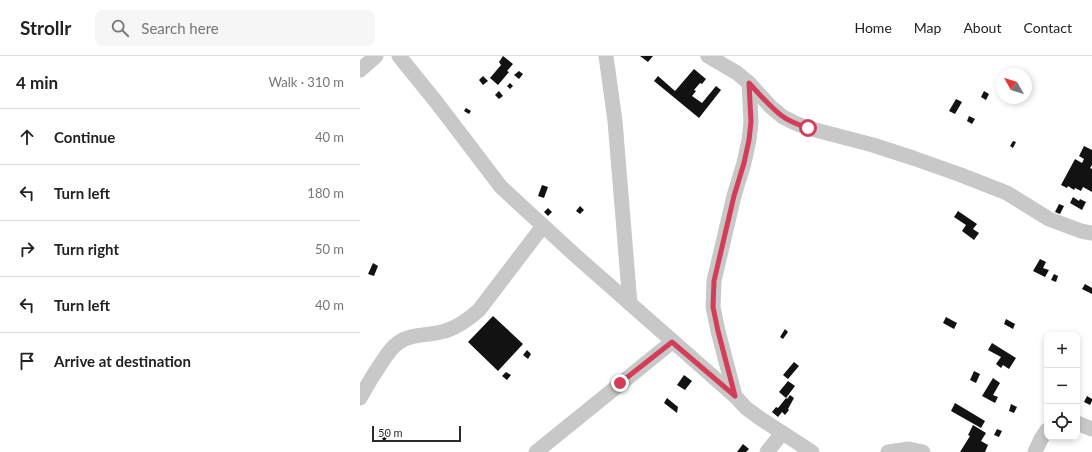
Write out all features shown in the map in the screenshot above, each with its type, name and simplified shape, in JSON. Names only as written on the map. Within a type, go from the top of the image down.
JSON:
[{"type":"street","points":[[360,70],[376,56]]},
{"type":"street","points":[[399,56],[501,187],[672,342],[735,396],[746,408],[760,419],[812,452]]},
{"type":"street","points":[[606,56],[615,121],[630,304]]},
{"type":"street","points":[[708,56],[737,73],[749,83],[771,107],[783,117],[794,123],[893,151],[961,175],[1007,193],[1049,219],[1081,231],[1092,232]]},
{"type":"street","points":[[735,396],[713,307],[714,281],[749,140],[751,122],[749,83]]},
{"type":"street","points":[[360,398],[372,376],[398,342],[411,336],[445,331],[458,325],[474,314],[543,226]]},
{"type":"street","points":[[536,452],[672,342]]},
{"type":"street","points":[[1080,424],[1092,429]]},
{"type":"street","points":[[767,452],[782,433]]},
{"type":"street","points":[[1035,452],[1044,434]]},
{"type":"street","points":[[888,452],[909,449],[923,452]]},
{"type":"building","points":[[503,56],[513,64],[507,71],[509,72],[498,85],[490,78],[501,65],[499,62]]},
{"type":"building","points":[[640,56],[653,56],[648,62]]},
{"type":"building","points":[[694,69],[706,79],[694,90],[696,91],[692,96],[702,103],[716,86],[721,90],[699,118],[654,81],[658,76],[675,91]]},
{"type":"building","points":[[519,71],[523,74],[519,79],[514,75]]},
{"type":"building","points":[[483,76],[488,81],[483,85],[479,80]]},
{"type":"building","points":[[510,83],[513,86],[510,89],[507,86]]},
{"type":"building","points":[[499,91],[503,96],[499,99],[495,95]]},
{"type":"building","points":[[984,91],[989,94],[986,100],[981,97]]},
{"type":"building","points":[[956,99],[962,102],[955,114],[949,111]]},
{"type":"building","points":[[466,108],[471,111],[469,114],[464,111]]},
{"type":"building","points":[[969,116],[975,119],[972,124],[967,121]]},
{"type":"building","points":[[1013,141],[1016,142],[1013,148],[1010,146]]},
{"type":"building","points":[[1084,146],[1092,150],[1092,165],[1090,168],[1092,169],[1092,192],[1083,187],[1081,191],[1061,185],[1075,159],[1082,163],[1084,159],[1079,156]]},
{"type":"building","points":[[542,185],[548,187],[544,198],[538,196]]},
{"type":"building","points":[[1073,197],[1079,201],[1080,199],[1086,202],[1082,210],[1070,203]]},
{"type":"building","points":[[1059,204],[1064,206],[1060,214],[1055,212]]},
{"type":"building","points":[[580,206],[584,210],[580,214],[576,211]]},
{"type":"building","points":[[548,208],[552,212],[548,216],[544,212]]},
{"type":"building","points":[[958,211],[977,224],[973,229],[979,233],[974,240],[962,231],[966,225],[954,217]]},
{"type":"building","points":[[1040,259],[1046,262],[1043,268],[1049,270],[1045,277],[1033,271]]},
{"type":"building","points":[[373,263],[378,266],[374,276],[368,274]]},
{"type":"building","points":[[1054,274],[1058,276],[1056,282],[1051,280]]},
{"type":"building","points":[[1085,284],[1092,288],[1092,294],[1082,289]]},
{"type":"building","points":[[493,316],[523,344],[498,371],[468,342]]},
{"type":"building","points":[[946,317],[957,323],[954,329],[943,323]]},
{"type":"building","points":[[1006,319],[1015,324],[1013,329],[1004,324]]},
{"type":"building","points":[[785,329],[788,332],[783,339],[780,337]]},
{"type":"building","points":[[992,343],[1016,358],[1009,369],[1003,365],[1001,368],[996,364],[1001,357],[988,350]]},
{"type":"building","points":[[527,350],[531,354],[528,359],[523,355]]},
{"type":"building","points":[[794,362],[799,366],[788,379],[783,375]]},
{"type":"building","points":[[974,371],[980,374],[976,383],[970,380]]},
{"type":"building","points":[[506,372],[511,375],[507,380],[502,376]]},
{"type":"building","points":[[684,375],[692,381],[685,390],[677,385]]},
{"type":"building","points":[[993,378],[1000,383],[993,395],[998,397],[995,403],[982,396]]},
{"type":"building","points":[[788,381],[795,386],[786,398],[779,392]]},
{"type":"building","points":[[790,395],[794,398],[788,409],[789,410],[785,415],[782,412],[778,417],[772,412],[776,407],[778,408]]},
{"type":"building","points":[[1087,396],[1092,399],[1090,405],[1084,402]]},
{"type":"building","points":[[667,398],[678,407],[677,413],[664,403]]},
{"type":"building","points":[[955,403],[985,421],[981,428],[951,411]]},
{"type":"building","points":[[1011,404],[1017,407],[1014,413],[1009,411]]},
{"type":"building","points":[[973,425],[986,433],[981,441],[988,445],[985,452],[960,452],[970,436],[968,435]]},
{"type":"building","points":[[386,429],[391,435],[384,441],[379,435]]},
{"type":"building","points":[[997,429],[1002,431],[999,437],[994,435]]},
{"type":"building","points":[[743,444],[749,449],[746,452],[737,452]]},
{"type":"route","points":[[620,383],[672,342],[735,396],[713,307],[714,281],[749,140],[751,122],[749,83],[771,107],[783,117],[808,128]]}]
